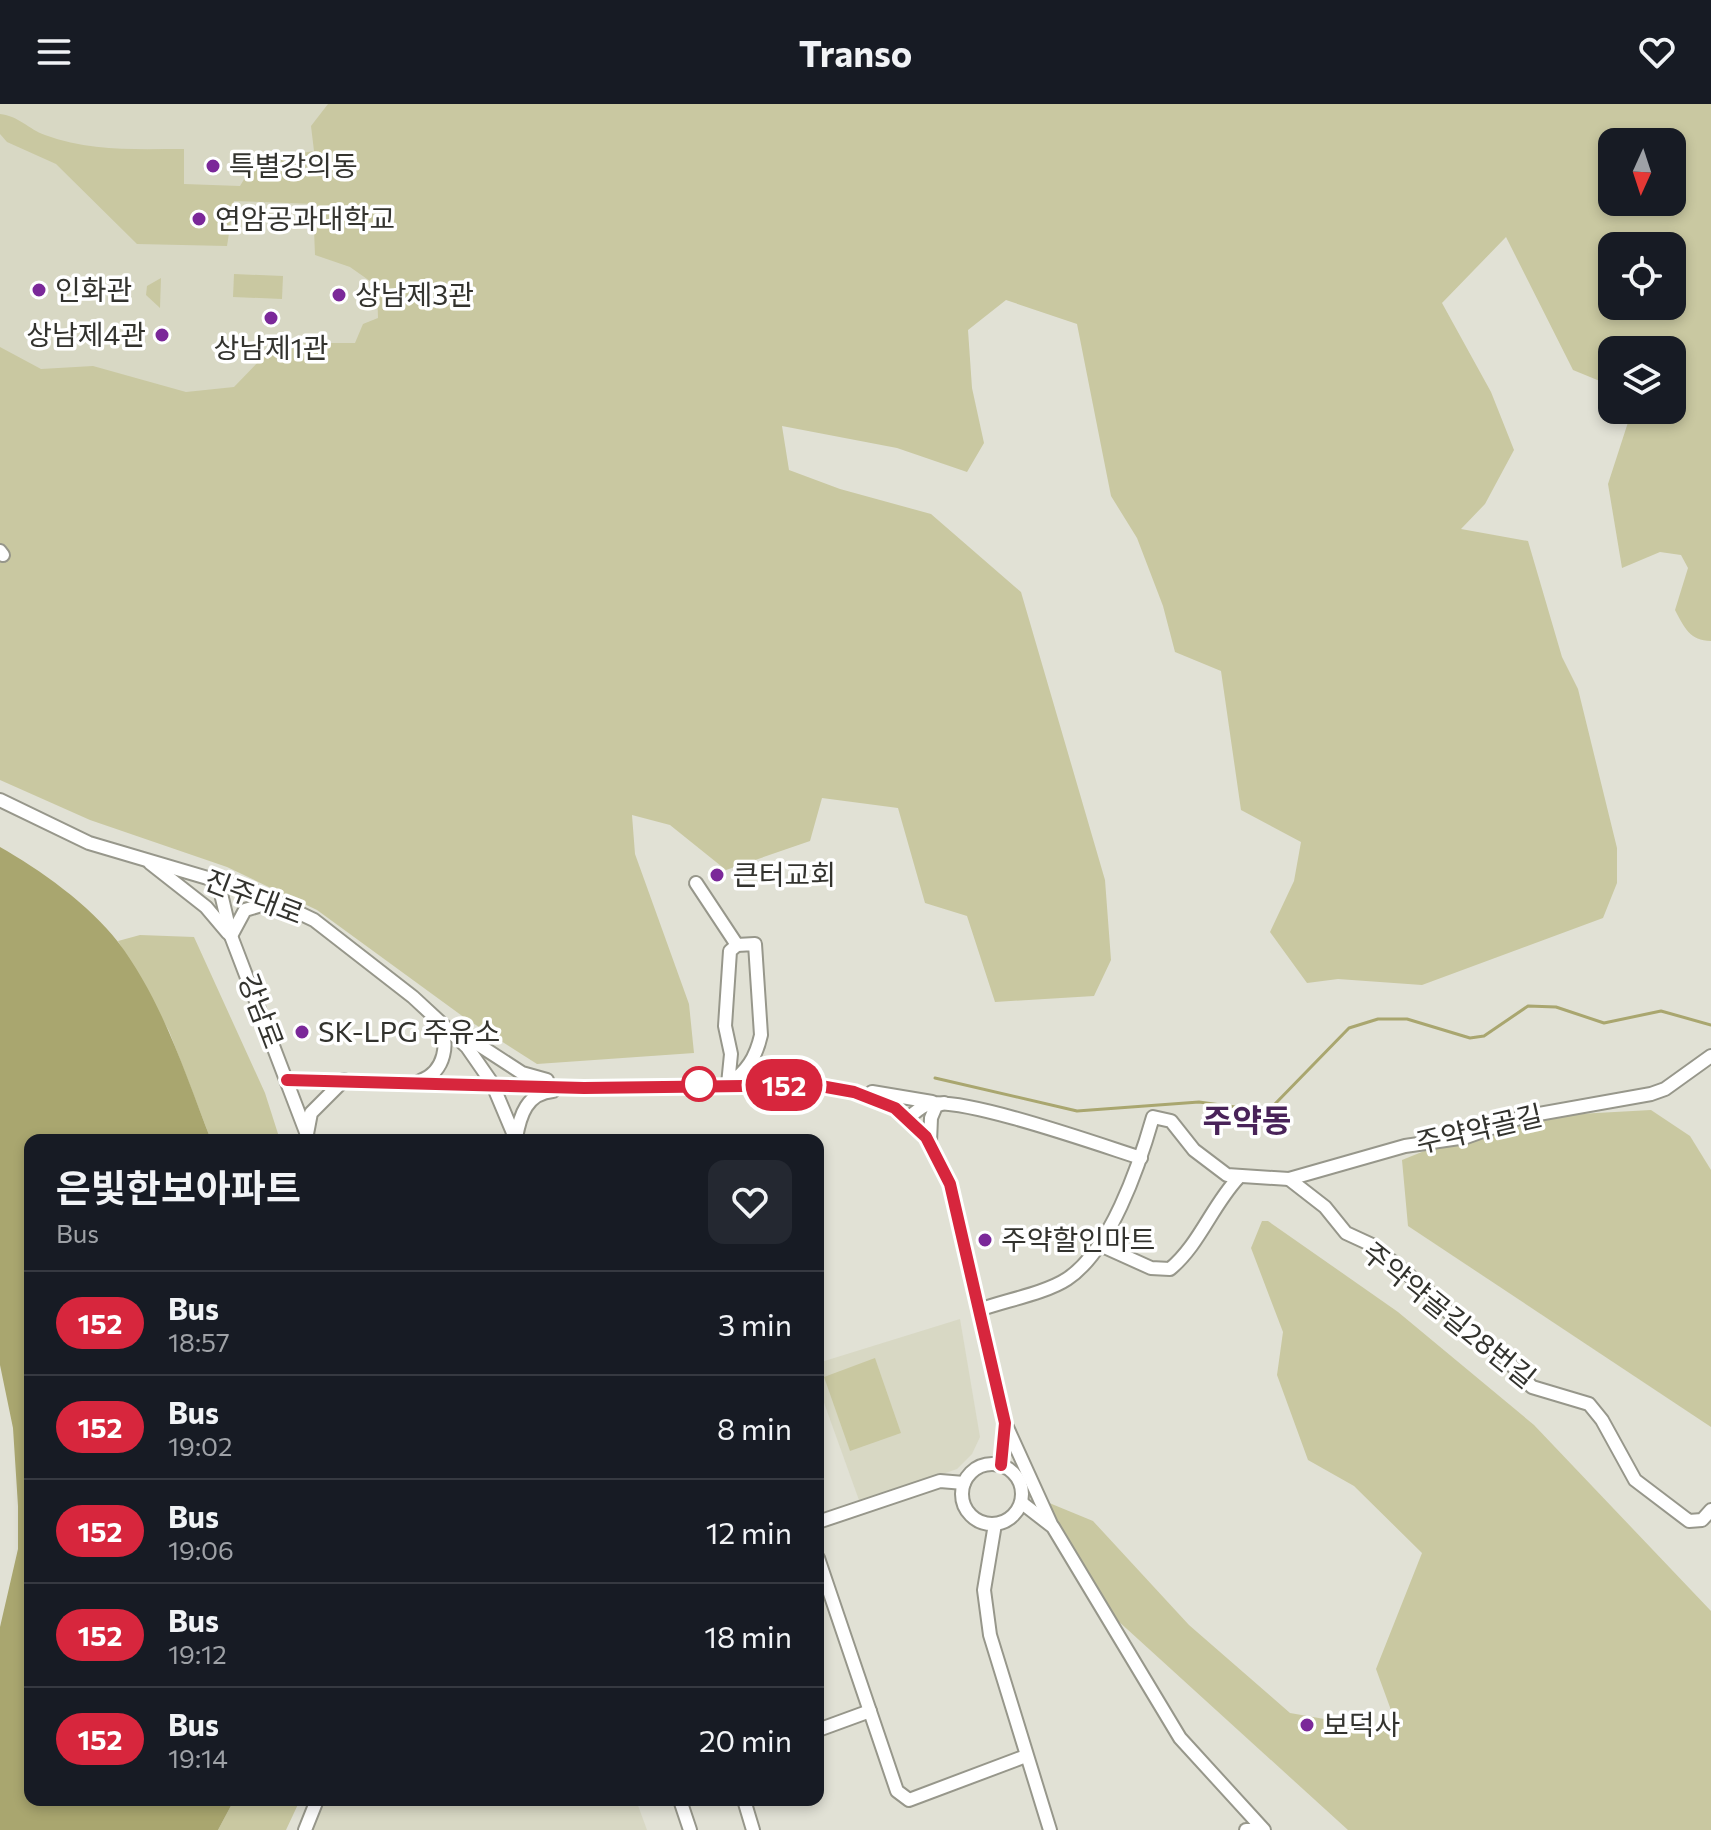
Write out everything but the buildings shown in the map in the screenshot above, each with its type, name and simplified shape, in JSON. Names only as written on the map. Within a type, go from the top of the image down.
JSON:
[{"type":"street","name":"진주대로","points":[[0,800],[67,834],[218,881],[275,901],[314,920],[430,1011],[467,1047],[492,1083],[513,1134]]},
{"type":"street","points":[[144,858],[206,907],[231,936],[245,910],[275,901]]},
{"type":"street","name":"강남로","points":[[218,881],[231,936],[307,1134]]},
{"type":"street","points":[[696,883],[737,945]]},
{"type":"street","points":[[755,944],[761,1035],[758,1050],[743,1075],[728,1084],[731,1054],[725,1026],[730,951],[737,945],[755,944]]},
{"type":"street","points":[[417,1082],[437,1072],[444,1051],[440,1026],[430,1011]]},
{"type":"street","points":[[430,1011],[522,1073],[584,1088]]},
{"type":"street","name":"주약약골길","points":[[979,1310],[1066,1280],[1100,1245],[1141,1158],[1153,1117],[1171,1121],[1194,1150],[1227,1175],[1289,1179],[1405,1146],[1466,1137],[1522,1117],[1651,1094],[1665,1089],[1711,1056]]},
{"type":"street","points":[[287,1080],[492,1083],[584,1088]]},
{"type":"street","points":[[308,1134],[311,1113],[344,1080]]},
{"type":"street","points":[[517,1134],[519,1120],[533,1098],[543,1092],[728,1084],[815,1085],[944,1103],[1035,1125],[1141,1158]]},
{"type":"street","points":[[815,1085],[866,1095],[908,1118],[930,1142],[950,1184],[1005,1423],[1053,1527],[1180,1738],[1263,1830]]},
{"type":"street","points":[[908,1118],[923,1106],[944,1103]]},
{"type":"street","points":[[930,1142],[931,1118],[936,1106],[944,1103]]},
{"type":"street","points":[[1100,1245],[1151,1268],[1170,1269],[1180,1260],[1219,1199],[1238,1178]]},
{"type":"street","name":"주약약골길28번길","points":[[1289,1179],[1325,1207],[1346,1233],[1372,1245],[1409,1275],[1470,1335],[1505,1358],[1532,1387],[1589,1404],[1602,1420],[1635,1480],[1689,1521],[1702,1520],[1711,1510]]},
{"type":"street","points":[[1001,1465],[1005,1423]]},
{"type":"street","points":[[824,1520],[940,1481],[964,1483],[983,1465],[1001,1465],[1010,1469],[1021,1484],[1022,1503],[1011,1518],[995,1524],[978,1520],[966,1508],[964,1483]]},
{"type":"street","points":[[1022,1503],[1053,1527]]},
{"type":"street","points":[[995,1524],[985,1576],[985,1610],[996,1659],[1050,1830]]},
{"type":"street","points":[[824,1577],[897,1791],[909,1800],[1026,1756]]},
{"type":"street","points":[[824,1728],[870,1711]]},
{"type":"street","points":[[305,1830],[315,1806]]},
{"type":"street","points":[[682,1806],[690,1830]]},
{"type":"street","points":[[746,1806],[753,1830]]},
{"type":"street","points":[[1246,1830],[1263,1830]]},
{"type":"shaded area","name":"연암공과대학교","points":[[0,104],[390,104],[408,334],[207,414],[0,360]]},
{"type":"shaded area","points":[[0,847],[63,889],[118,942],[134,964],[160,1012],[209,1134],[24,1134],[24,1806],[231,1806],[218,1830],[0,1830],[0,1627],[18,1549],[18,1506],[13,1428],[0,1365]]},
{"type":"shaded area","points":[[960,1319],[980,1437],[972,1454],[957,1469],[860,1503],[824,1403],[824,1361]]},
{"type":"shaded area","points":[[319,1806],[638,1806],[647,1830],[309,1830]]},
{"type":"green space","points":[[328,104],[1711,104],[1711,641],[1693,636],[1675,610],[1688,568],[1681,555],[1660,552],[1622,568],[1608,484],[1627,424],[1686,424],[1686,336],[1598,336],[1598,380],[1573,370],[1506,237],[1442,303],[1491,392],[1514,450],[1485,504],[1461,529],[1528,541],[1562,657],[1578,689],[1617,848],[1617,883],[1603,918],[1422,985],[1338,979],[1307,983],[1270,932],[1294,881],[1301,842],[1241,810],[1221,671],[1175,652],[1163,606],[1137,538],[1111,496],[1077,324],[1006,300],[968,330],[972,388],[984,443],[967,472],[897,448],[782,426],[789,470],[840,489],[931,514],[1021,592],[1105,880],[1111,960],[1094,996],[995,1002],[967,916],[925,903],[898,808],[822,798],[810,841],[726,870],[670,825],[632,815],[635,854],[689,1004],[694,1053],[537,1064],[465,1018],[317,910],[227,867],[90,820],[0,780],[0,347],[41,369],[93,366],[186,392],[234,387],[265,355],[297,343],[355,343],[363,324],[378,318],[377,286],[350,267],[315,255],[313,204],[234,201],[227,246],[137,244],[56,164],[7,142],[0,134],[0,114],[13,117],[45,135],[80,144],[184,149],[184,184],[240,186],[255,161],[314,151],[311,126]]},
{"type":"green space","points":[[234,274],[283,276],[282,299],[233,297]]},
{"type":"green space","points":[[161,278],[160,308],[146,295],[147,286]]},
{"type":"green space","points":[[140,935],[194,937],[265,1093],[278,1134],[209,1134],[169,1031],[118,941]]},
{"type":"green space","points":[[1651,1110],[1690,1136],[1711,1170],[1711,1427],[1408,1226],[1402,1160],[1506,1118]]},
{"type":"green space","points":[[1262,1221],[1268,1221],[1398,1312],[1534,1425],[1711,1611],[1711,1830],[1348,1830],[1105,1609],[1042,1500],[1093,1521],[1189,1625],[1290,1713],[1399,1732],[1376,1669],[1422,1553],[1354,1486],[1308,1460],[1277,1375],[1283,1332],[1251,1248]]},
{"type":"green space","points":[[875,1358],[901,1433],[850,1451],[824,1377]]},
{"type":"green space","points":[[231,1806],[297,1806],[286,1830],[218,1830]]},
{"type":"waterway","points":[[935,1078],[1077,1111],[1199,1102],[1257,1110],[1273,1106],[1349,1028],[1378,1019],[1407,1019],[1470,1038],[1484,1036],[1528,1006],[1556,1007],[1604,1023],[1661,1011],[1711,1025]]},
{"type":"bus line","name":"152","points":[[287,1080],[492,1083],[584,1088],[702,1084],[815,1085],[866,1095],[895,1108],[926,1137],[950,1184],[1005,1423],[1001,1465]]},
{"type":"place","name":"특별강의동","points":[[213,166]]},
{"type":"place","name":"연암공과대학교","points":[[199,219]]},
{"type":"place","name":"인화관","points":[[39,290]]},
{"type":"place","name":"상남제3관","points":[[339,295]]},
{"type":"place","name":"상남제1관","points":[[271,318]]},
{"type":"place","name":"상남제4관","points":[[162,335]]},
{"type":"place","name":"큰터교회","points":[[717,875]]},
{"type":"place","name":"SK-LPG 주유소","points":[[302,1032]]},
{"type":"place","name":"주약할인마트","points":[[985,1240]]},
{"type":"place","name":"보덕사","points":[[1307,1725]]},
{"type":"district","name":"주약동","points":[[1247,1121]]}]
